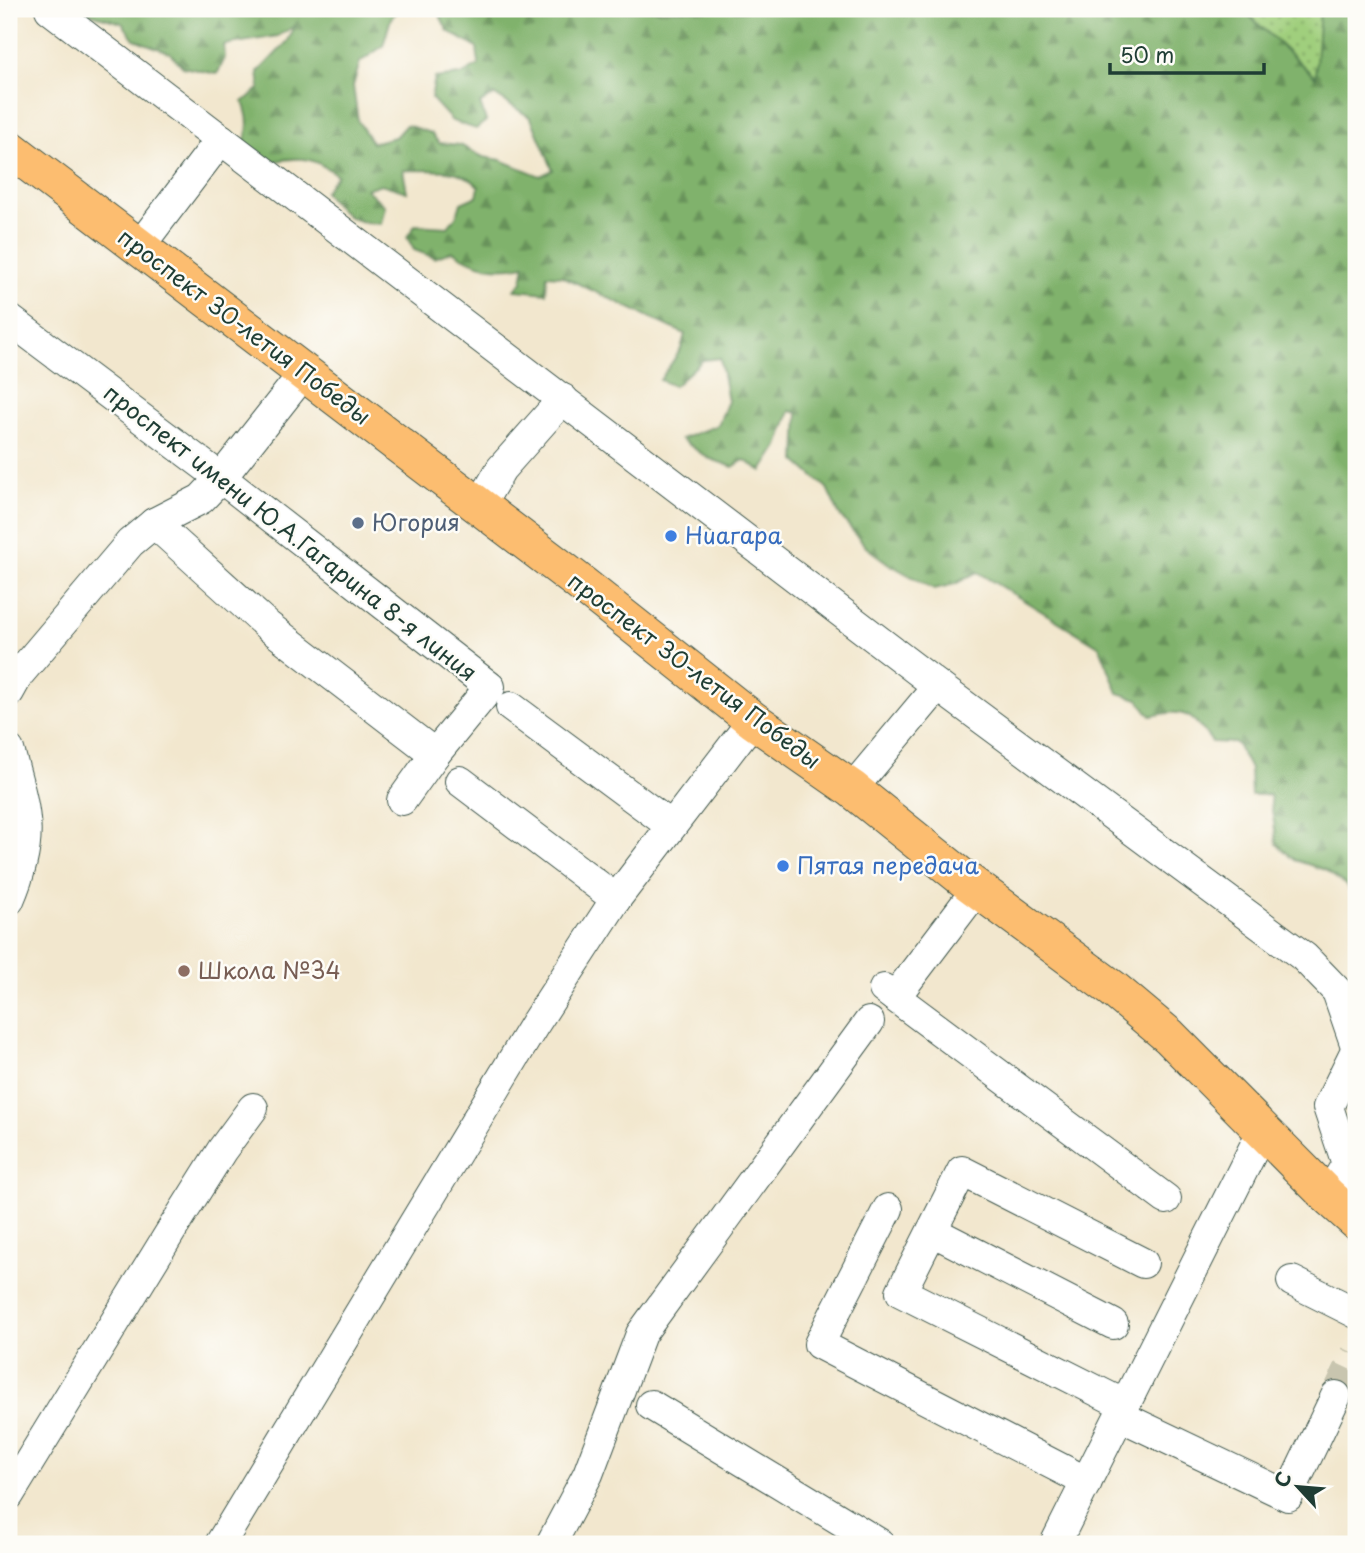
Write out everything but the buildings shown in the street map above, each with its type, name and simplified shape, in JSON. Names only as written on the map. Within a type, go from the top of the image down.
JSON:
[{"type":"main road","name":"проспект 30-летия Победы","points":[[9,148],[575,579],[752,720],[852,789],[977,889],[1113,989],[1169,1036],[1356,1221]]},
{"type":"street","points":[[50,9],[938,686],[1304,957],[1337,991],[1356,1048],[1328,1107],[1347,1164],[1328,1196]]},
{"type":"street","points":[[139,247],[221,139]]},
{"type":"street","name":"проспект имени Ю.А.Гагарина 8-я линия","points":[[9,319],[221,478],[490,687],[435,754],[402,800]]},
{"type":"street","points":[[9,692],[19,674],[130,543],[154,523],[201,499],[221,478],[304,373]]},
{"type":"street","points":[[479,507],[502,469],[563,399]]},
{"type":"street","points":[[154,523],[268,626],[435,754]]},
{"type":"street","points":[[852,789],[938,686]]},
{"type":"street","points":[[511,707],[670,825]]},
{"type":"street","points":[[220,1544],[508,1066],[616,899],[752,720]]},
{"type":"street","points":[[9,750],[25,812],[27,846],[9,900]]},
{"type":"street","points":[[460,781],[616,899]]},
{"type":"street","points":[[977,889],[890,993],[1166,1199]]},
{"type":"street","points":[[551,1544],[588,1474],[641,1334],[869,1022]]},
{"type":"street","points":[[9,1494],[222,1150],[253,1108]]},
{"type":"street","points":[[1055,1544],[1263,1130]]},
{"type":"street","points":[[1143,1262],[962,1171],[901,1292],[1288,1496],[1336,1396]]},
{"type":"street","points":[[888,1209],[819,1344],[1087,1482]]},
{"type":"street","points":[[932,1231],[1113,1324]]},
{"type":"street","points":[[1292,1281],[1356,1314]]},
{"type":"street","points":[[650,1405],[880,1544]]},
{"type":"green space","points":[[74,9],[400,9],[391,18],[383,46],[360,62],[353,86],[358,121],[372,143],[395,137],[406,125],[431,133],[439,143],[460,145],[483,157],[501,160],[540,176],[553,170],[531,118],[495,95],[480,103],[486,121],[476,129],[452,121],[431,98],[435,78],[461,75],[479,65],[477,48],[448,31],[437,10],[1242,9],[1315,77],[1320,9],[1356,9],[1356,901],[1347,886],[1325,870],[1295,860],[1277,844],[1270,795],[1251,795],[1250,769],[1236,743],[1212,742],[1193,719],[1181,713],[1151,716],[1138,699],[1118,693],[1100,647],[977,572],[955,584],[934,589],[889,564],[866,547],[839,514],[827,488],[796,461],[798,413],[790,411],[778,446],[762,471],[744,460],[733,467],[708,458],[681,439],[718,425],[728,401],[720,358],[703,360],[674,386],[660,380],[681,349],[685,334],[562,276],[547,275],[546,293],[515,290],[522,281],[525,265],[505,268],[487,266],[470,261],[452,251],[435,258],[414,250],[407,237],[415,225],[448,227],[457,215],[461,203],[477,196],[479,187],[471,180],[454,172],[403,170],[407,192],[381,184],[366,189],[385,206],[381,224],[370,223],[348,216],[324,192],[337,175],[328,168],[305,159],[269,162],[243,144],[248,123],[243,102],[260,88],[258,72],[288,41],[295,26],[278,36],[224,45],[225,58],[217,74],[183,67],[170,53],[134,39],[122,23]]},
{"type":"green space","points":[[1242,9],[1320,9],[1316,78]]},
{"type":"tunnel","points":[[1336,1396],[1356,1354]]},
{"type":"place","name":"Югория","points":[[358,523]]},
{"type":"place","name":"Ниагара","points":[[671,536]]},
{"type":"place","name":"Пятая передача","points":[[783,866]]},
{"type":"place","name":"Школа №34","points":[[184,971]]}]
